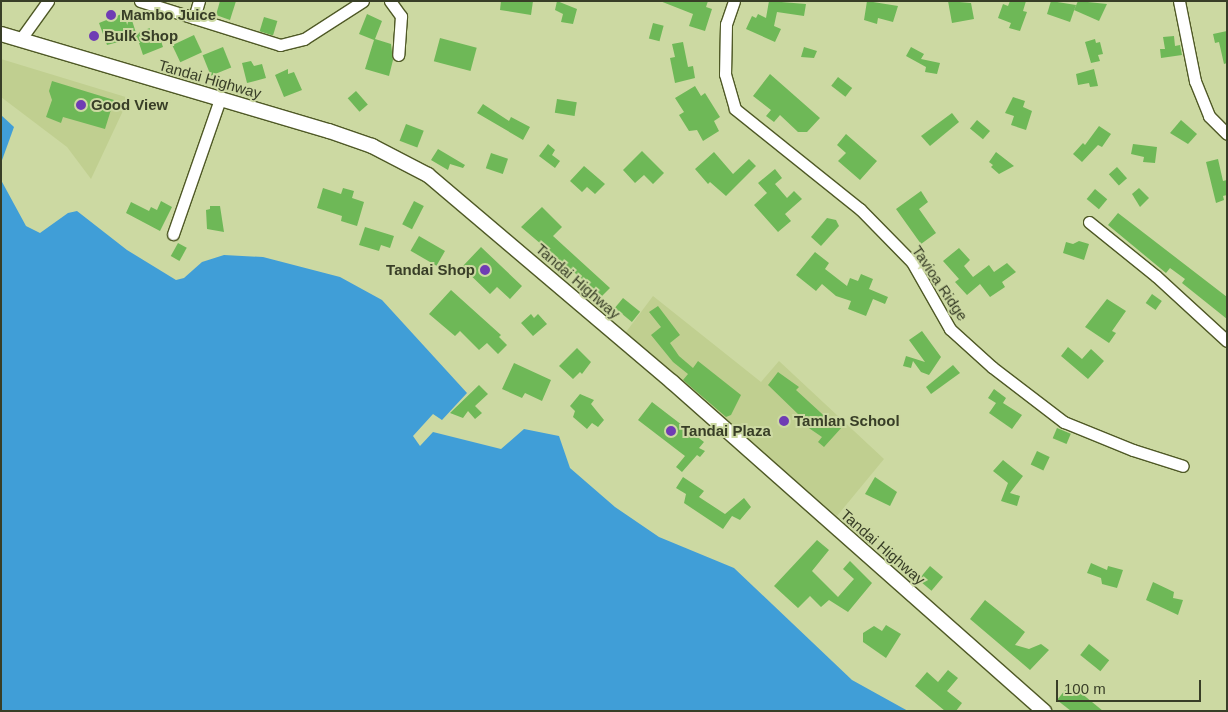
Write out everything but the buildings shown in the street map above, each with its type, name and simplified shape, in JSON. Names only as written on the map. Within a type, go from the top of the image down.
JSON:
[{"type":"main road","name":"Tandai Highway","points":[[1,34],[372,146],[428,175],[672,382],[1044,711]]},
{"type":"street","points":[[20,40],[48,1]]},
{"type":"street","points":[[140,1],[280,45],[304,39],[363,1]]},
{"type":"street","points":[[194,18],[199,1]]},
{"type":"street","points":[[390,1],[401,16],[398,55]]},
{"type":"street","name":"Tavioa Ridge","points":[[734,1],[726,24],[725,74],[735,109],[860,209],[912,262],[950,329],[992,367],[1064,422],[1133,450],[1183,466]]},
{"type":"street","points":[[1179,1],[1195,81],[1209,116],[1227,134]]},
{"type":"street","points":[[173,234],[220,99]]},
{"type":"street","points":[[1089,222],[1156,276],[1227,341]]},
{"type":"shaded area","points":[[1,59],[129,98],[91,179],[67,147],[1,97]]},
{"type":"shaded area","name":"Tamlan School","points":[[653,296],[761,382],[779,361],[884,459],[837,516],[623,336]]},
{"type":"water","points":[[1,115],[14,127],[1,163]]},
{"type":"water","points":[[1,180],[26,226],[40,233],[68,213],[77,211],[127,250],[176,280],[184,278],[202,262],[224,255],[263,257],[340,277],[382,300],[467,393],[442,420],[433,414],[413,436],[420,446],[433,432],[501,449],[524,429],[559,436],[570,468],[615,507],[659,537],[734,568],[852,680],[908,711],[1,711]]},
{"type":"place","name":"Mambo Juice","points":[[111,15]]},
{"type":"place","name":"Bulk Shop","points":[[94,36]]},
{"type":"place","name":"Good View","points":[[81,105]]},
{"type":"place","name":"Tandai Shop","points":[[485,270]]},
{"type":"place","name":"Tamlan School","points":[[784,421]]},
{"type":"place","name":"Tandai Plaza","points":[[671,431]]}]
